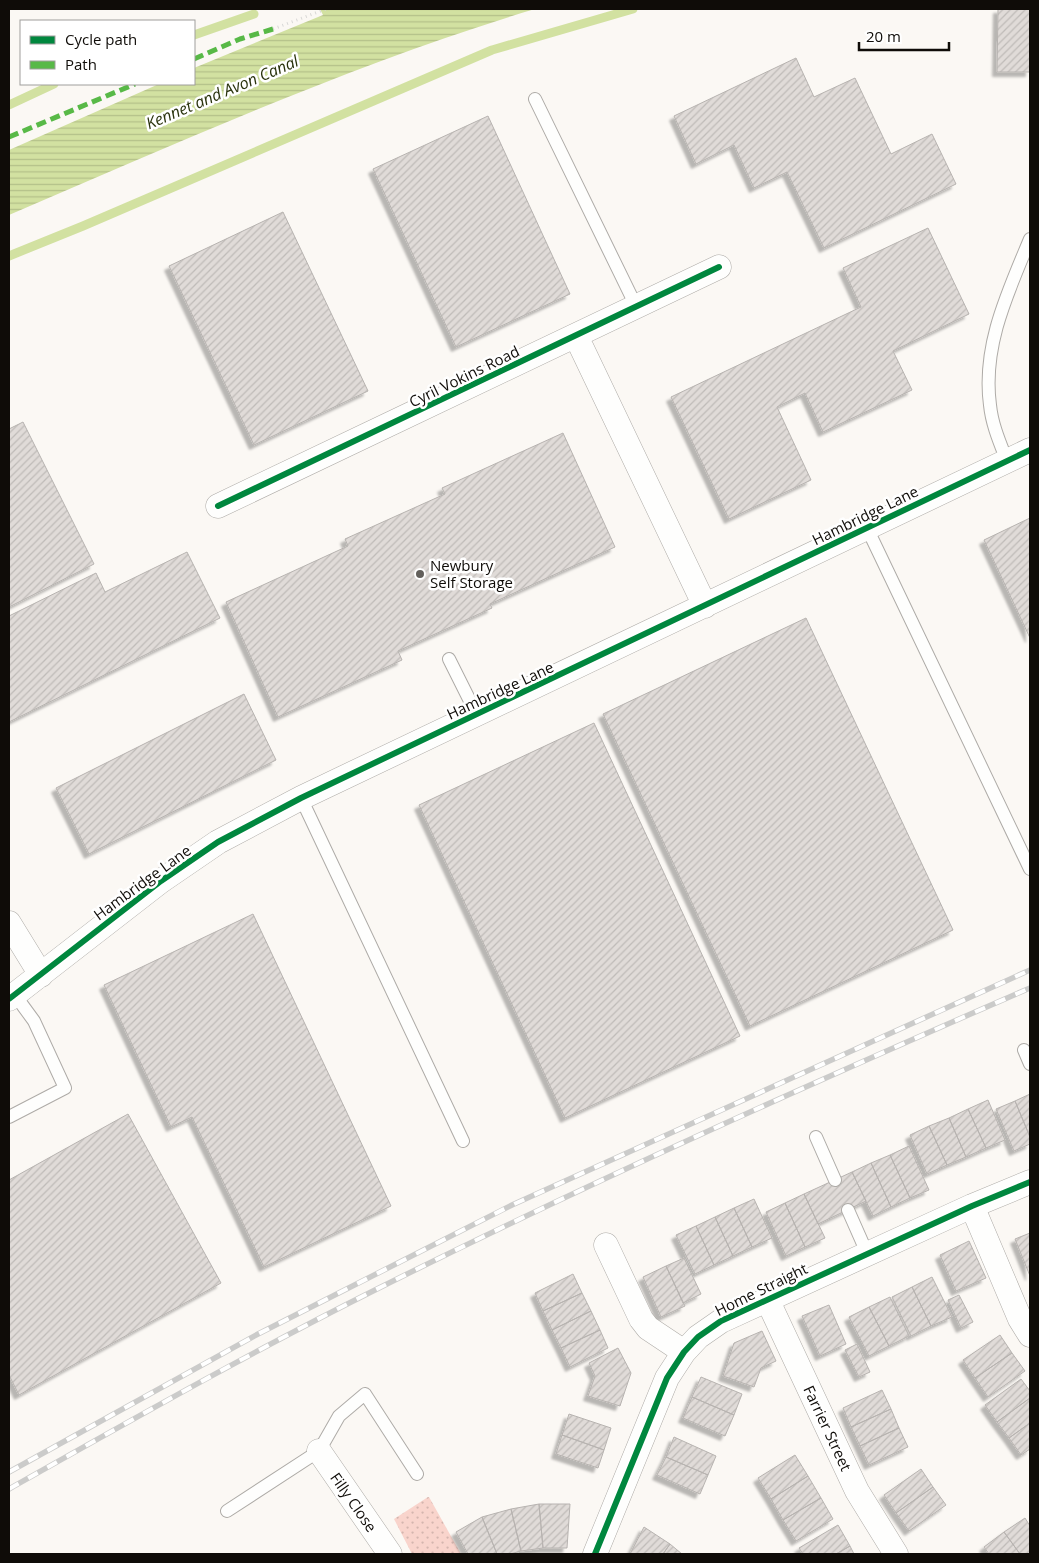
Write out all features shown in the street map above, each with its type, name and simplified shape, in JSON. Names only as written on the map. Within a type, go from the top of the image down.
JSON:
[{"type":"street","name":"Cyril Vokins Road","points":[[218,506],[719,267]]},
{"type":"street","points":[[576,336],[705,606]]},
{"type":"street","name":"Hambridge Lane","points":[[12,997],[161,881],[218,842],[301,798],[1030,450]]},
{"type":"street","points":[[9,923],[42,975]]},
{"type":"street","name":"Home Straight","points":[[595,1554],[667,1378],[684,1352],[698,1337],[722,1320],[972,1206],[1030,1182]]},
{"type":"street","points":[[972,1206],[1020,1319],[1030,1335]]},
{"type":"street","points":[[606,1245],[641,1319],[648,1328],[684,1352]]},
{"type":"street","name":"Farrier Street","points":[[767,1299],[857,1491],[896,1554]]},
{"type":"street","name":"Filly Close","points":[[319,1451],[390,1554]]},
{"type":"lane","points":[[535,99],[636,306]]},
{"type":"lane","points":[[1007,461],[995,430],[989,404],[990,356],[1000,310],[1030,239]]},
{"type":"lane","points":[[867,528],[1030,869]]},
{"type":"lane","points":[[449,659],[477,715]]},
{"type":"lane","points":[[301,798],[463,1141]]},
{"type":"lane","points":[[9,1118],[65,1088],[34,1021],[12,997]]},
{"type":"lane","points":[[1024,1050],[1030,1064]]},
{"type":"lane","points":[[816,1137],[835,1180]]},
{"type":"lane","points":[[848,1210],[868,1253]]},
{"type":"lane","points":[[227,1511],[319,1451],[339,1416],[364,1394],[417,1474]]},
{"type":"path","points":[[273,29],[326,9]]},
{"type":"shaded area","points":[[428,1497],[461,1554],[412,1554],[394,1519]]},
{"type":"water","name":"Kennet and Avon Canal","points":[[320,9],[535,9],[468,30],[335,78],[269,104],[9,215],[9,150],[157,85],[195,85],[195,68],[323,15]]},
{"type":"building","points":[[998,9],[1030,9],[1030,72],[997,72]]},
{"type":"building","points":[[796,58],[814,97],[855,78],[891,154],[932,134],[956,184],[824,248],[787,172],[754,188],[734,145],[696,164],[674,116]]},
{"type":"building","points":[[488,116],[570,294],[456,347],[373,169]]},
{"type":"building","points":[[283,212],[368,391],[254,445],[169,266]]},
{"type":"building","points":[[928,228],[969,314],[893,351],[912,390],[823,432],[805,393],[777,407],[811,480],[729,519],[671,397],[861,307],[843,268]]},
{"type":"building","points":[[23,422],[94,564],[9,607],[9,429]]},
{"type":"building","name":"Newbury Self Storage","points":[[563,433],[615,547],[490,604],[492,608],[398,651],[402,660],[278,717],[226,602],[348,546],[345,539],[445,494],[442,488]]},
{"type":"building","points":[[1030,518],[1030,638],[984,540]]},
{"type":"building","points":[[187,552],[220,618],[9,722],[9,616],[96,573],[105,592]]},
{"type":"building","points":[[806,618],[953,930],[750,1026],[603,714]]},
{"type":"building","points":[[244,694],[276,760],[89,854],[56,788]]},
{"type":"building","points":[[594,723],[740,1036],[565,1118],[419,805]]},
{"type":"building","points":[[253,914],[391,1206],[264,1267],[192,1117],[171,1127],[104,985]]},
{"type":"building","points":[[1030,1094],[1030,1137],[1015,1101]]},
{"type":"building","points":[[988,1100],[1005,1140],[986,1148],[968,1109]]},
{"type":"building","points":[[1015,1101],[1030,1137],[1030,1144],[1014,1151],[996,1109]]},
{"type":"building","points":[[968,1109],[986,1148],[966,1157],[949,1118]]},
{"type":"building","points":[[128,1114],[221,1283],[19,1395],[9,1375],[9,1180]]},
{"type":"building","points":[[949,1118],[966,1157],[947,1165],[929,1126]]},
{"type":"building","points":[[929,1126],[947,1165],[927,1174],[910,1135]]},
{"type":"building","points":[[909,1146],[929,1190],[910,1198],[890,1155]]},
{"type":"building","points":[[890,1155],[910,1198],[891,1207],[871,1163]]},
{"type":"building","points":[[871,1163],[891,1207],[873,1216],[852,1172]]},
{"type":"building","points":[[852,1172],[866,1201],[818,1224],[804,1194]]},
{"type":"building","points":[[804,1194],[825,1238],[805,1247],[785,1203]]},
{"type":"building","points":[[754,1199],[772,1238],[752,1247],[734,1208]]},
{"type":"building","points":[[785,1203],[805,1247],[786,1256],[766,1212]]},
{"type":"building","points":[[734,1208],[752,1247],[733,1256],[715,1217]]},
{"type":"building","points":[[715,1217],[733,1256],[714,1265],[696,1226]]},
{"type":"building","points":[[696,1226],[714,1265],[695,1274],[676,1235]]},
{"type":"building","points":[[1030,1233],[1030,1276],[1015,1239]]},
{"type":"building","points":[[969,1241],[986,1278],[956,1291],[940,1255]]},
{"type":"building","points":[[684,1258],[701,1294],[683,1303],[666,1266]]},
{"type":"building","points":[[666,1266],[685,1306],[661,1317],[643,1277]]},
{"type":"building","points":[[573,1274],[582,1293],[543,1311],[535,1293]]},
{"type":"building","points":[[932,1277],[952,1317],[931,1326],[912,1287]]},
{"type":"building","points":[[912,1287],[931,1326],[911,1336],[892,1297]]},
{"type":"building","points":[[582,1293],[591,1311],[552,1330],[543,1311]]},
{"type":"building","points":[[959,1295],[973,1322],[961,1328],[948,1300]]},
{"type":"building","points":[[890,1297],[909,1336],[889,1346],[869,1307]]},
{"type":"building","points":[[829,1305],[846,1344],[820,1356],[802,1316]]},
{"type":"building","points":[[869,1307],[889,1346],[869,1356],[849,1317]]},
{"type":"building","points":[[591,1311],[600,1330],[561,1348],[552,1330]]},
{"type":"building","points":[[600,1330],[608,1348],[570,1367],[561,1348]]},
{"type":"building","points":[[762,1331],[776,1361],[761,1368],[754,1387],[723,1376],[734,1343]]},
{"type":"building","points":[[1000,1335],[1012,1353],[975,1378],[963,1360]]},
{"type":"building","points":[[857,1344],[870,1372],[859,1377],[845,1350]]},
{"type":"building","points":[[618,1348],[631,1373],[620,1406],[588,1396],[595,1376],[589,1363]]},
{"type":"building","points":[[1012,1353],[1025,1371],[988,1397],[975,1378]]},
{"type":"building","points":[[701,1377],[742,1394],[734,1415],[692,1397]]},
{"type":"building","points":[[1021,1379],[1030,1391],[1030,1398],[997,1422],[985,1405]]},
{"type":"building","points":[[882,1390],[891,1409],[851,1427],[843,1408]]},
{"type":"building","points":[[692,1397],[734,1415],[725,1436],[683,1418]]},
{"type":"building","points":[[1030,1398],[1030,1423],[1009,1438],[997,1422]]},
{"type":"building","points":[[891,1409],[899,1428],[860,1446],[851,1427]]},
{"type":"building","points":[[569,1414],[611,1428],[604,1450],[562,1435]]},
{"type":"building","points":[[1030,1423],[1030,1449],[1021,1455],[1009,1438]]},
{"type":"building","points":[[899,1428],[908,1447],[869,1465],[860,1446]]},
{"type":"building","points":[[562,1435],[604,1450],[598,1468],[556,1454]]},
{"type":"building","points":[[674,1437],[716,1456],[708,1475],[666,1457]]},
{"type":"building","points":[[795,1455],[808,1476],[771,1499],[758,1478]]},
{"type":"building","points":[[666,1457],[708,1475],[700,1494],[657,1475]]},
{"type":"building","points":[[921,1469],[933,1487],[896,1513],[884,1495]]},
{"type":"building","points":[[808,1476],[821,1498],[783,1520],[771,1499]]},
{"type":"building","points":[[933,1487],[946,1505],[909,1531],[896,1513]]},
{"type":"building","points":[[821,1498],[833,1519],[796,1541],[783,1520]]},
{"type":"building","points":[[539,1504],[543,1548],[521,1551],[511,1509]]},
{"type":"building","points":[[539,1504],[570,1504],[567,1548],[543,1548]]},
{"type":"building","points":[[511,1509],[521,1551],[510,1554],[497,1554],[482,1517]]},
{"type":"building","points":[[482,1517],[497,1554],[468,1554],[456,1532]]},
{"type":"building","points":[[1025,1518],[1030,1526],[1030,1554],[1020,1554],[1004,1532]]},
{"type":"building","points":[[838,1525],[850,1546],[836,1554],[803,1554],[799,1548]]},
{"type":"building","points":[[644,1527],[670,1544],[663,1554],[630,1554]]},
{"type":"building","points":[[1004,1532],[1020,1554],[989,1554],[984,1547]]},
{"type":"building","points":[[670,1544],[682,1554],[663,1554]]},
{"type":"building","points":[[850,1546],[854,1554],[836,1554]]},
{"type":"waterway","points":[[9,256],[492,50],[633,9]]},
{"type":"waterway","points":[[195,35],[254,14]]},
{"type":"waterway","points":[[9,105],[52,85]]},
{"type":"railway","points":[[9,1472],[258,1334],[512,1205],[1030,970]]},
{"type":"railway","points":[[9,1489],[191,1387],[375,1290],[456,1250],[701,1134],[1030,988]]},
{"type":"marked path","points":[[195,59],[240,39],[273,29]]},
{"type":"marked path","points":[[9,137],[133,85]]},
{"type":"cycle path","points":[[218,506],[719,267]]},
{"type":"cycle path","points":[[9,999],[161,881],[218,842],[301,798],[1030,450]]},
{"type":"cycle path","points":[[595,1554],[667,1378],[684,1352],[698,1337],[721,1321],[972,1206],[1030,1182]]},
{"type":"place","name":"Newbury Self Storage","points":[[420,574]]}]
